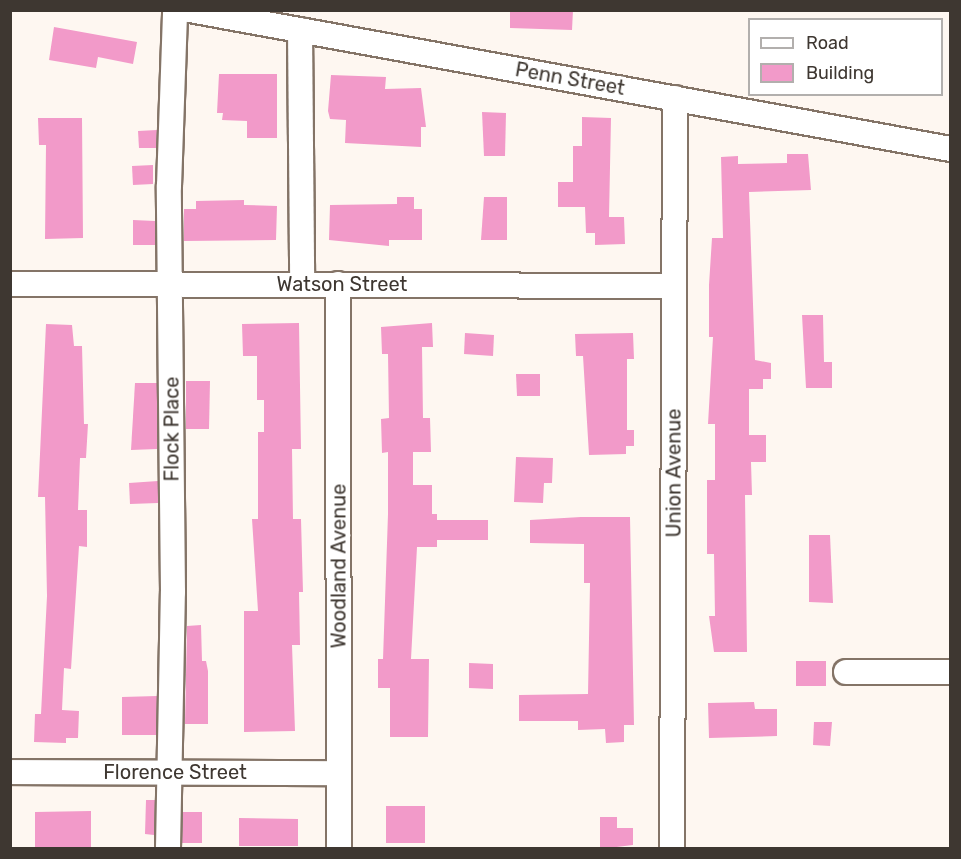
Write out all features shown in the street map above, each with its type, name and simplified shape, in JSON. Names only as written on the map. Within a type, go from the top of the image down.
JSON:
[{"type":"street","name":"Flock Place","points":[[168,849],[171,772],[169,186],[175,10]]},
{"type":"street","name":"Penn Street","points":[[190,10],[290,22],[675,98],[951,149]]},
{"type":"street","points":[[290,22],[302,284]]},
{"type":"street","name":"Union Avenue","points":[[672,849],[675,98]]},
{"type":"street","name":"Watson Street","points":[[10,284],[673,286]]},
{"type":"street","name":"Woodland Avenue","points":[[338,284],[339,849]]},
{"type":"street","points":[[846,672],[951,672]]},
{"type":"street","name":"Florence Street","points":[[10,772],[339,773]]},
{"type":"building","points":[[510,10],[573,10],[572,30],[510,28]]},
{"type":"building","points":[[54,27],[137,42],[133,64],[98,57],[96,68],[49,60]]},
{"type":"building","points":[[219,74],[277,74],[277,138],[247,138],[247,121],[222,120],[223,113],[217,113]]},
{"type":"building","points":[[331,75],[386,77],[385,89],[421,88],[426,127],[421,127],[421,147],[345,143],[346,120],[330,119],[328,111]]},
{"type":"building","points":[[482,112],[506,113],[505,156],[484,156]]},
{"type":"building","points":[[582,117],[611,118],[609,217],[624,217],[625,244],[595,245],[595,233],[586,233],[585,207],[558,207],[558,182],[573,182],[573,146],[582,146]]},
{"type":"building","points":[[38,118],[82,118],[83,238],[45,239],[46,145],[39,145]]},
{"type":"building","points":[[157,130],[156,148],[139,148],[138,131]]},
{"type":"building","points":[[787,154],[808,154],[811,190],[749,192],[755,360],[771,363],[771,379],[763,379],[763,389],[749,389],[749,435],[766,435],[766,462],[751,462],[752,495],[745,495],[747,652],[714,652],[709,616],[715,616],[714,554],[707,554],[707,480],[715,480],[715,424],[708,424],[713,337],[709,337],[709,285],[712,238],[723,238],[721,157],[738,156],[738,164],[787,163]]},
{"type":"building","points":[[153,165],[153,184],[133,185],[132,166]]},
{"type":"building","points":[[397,197],[414,197],[414,209],[422,209],[422,240],[389,240],[389,246],[329,240],[330,205],[397,204]]},
{"type":"building","points":[[484,197],[507,197],[507,240],[481,240]]},
{"type":"building","points":[[244,200],[244,205],[277,206],[276,240],[184,241],[184,209],[196,209],[196,201]]},
{"type":"building","points":[[133,220],[155,221],[155,245],[133,245]]},
{"type":"building","points":[[802,315],[823,315],[824,362],[832,362],[832,388],[806,388]]},
{"type":"building","points":[[299,323],[301,449],[292,449],[293,519],[301,519],[303,592],[299,592],[300,645],[292,645],[295,731],[244,732],[244,611],[258,611],[252,519],[258,519],[258,432],[264,432],[264,400],[257,400],[257,356],[243,356],[242,324]]},
{"type":"building","points":[[432,323],[433,347],[422,347],[423,418],[430,418],[431,452],[413,452],[413,485],[432,485],[432,514],[437,514],[437,520],[488,520],[488,540],[437,540],[437,547],[417,547],[411,659],[429,659],[428,737],[390,737],[390,688],[378,688],[378,659],[383,659],[388,514],[388,452],[382,453],[381,419],[389,418],[388,354],[382,354],[381,327]]},
{"type":"building","points":[[46,324],[72,325],[74,346],[82,346],[84,424],[88,424],[86,458],[80,458],[78,510],[87,510],[87,547],[79,546],[71,669],[64,668],[62,710],[79,711],[78,738],[66,738],[66,743],[34,742],[35,714],[41,714],[47,596],[45,497],[38,497]]},
{"type":"building","points":[[465,333],[494,335],[493,356],[464,354]]},
{"type":"building","points":[[633,333],[634,359],[627,359],[627,430],[634,430],[634,446],[626,446],[626,454],[589,455],[583,356],[576,356],[575,334]]},
{"type":"building","points":[[516,374],[540,374],[540,396],[517,396]]},
{"type":"building","points":[[186,381],[210,381],[209,429],[186,429]]},
{"type":"building","points":[[135,383],[157,383],[157,449],[131,450]]},
{"type":"building","points":[[516,457],[553,458],[552,483],[544,483],[543,503],[514,502]]},
{"type":"building","points":[[158,481],[158,503],[130,504],[129,483]]},
{"type":"building","points":[[630,517],[634,725],[624,725],[624,742],[606,743],[605,729],[578,730],[578,721],[519,721],[519,695],[588,694],[590,583],[584,583],[584,544],[530,543],[530,520]]},
{"type":"building","points":[[809,535],[830,535],[833,603],[809,602]]},
{"type":"building","points":[[201,625],[202,661],[206,661],[208,671],[208,724],[185,724],[187,626]]},
{"type":"building","points":[[796,661],[826,661],[826,686],[796,686]]},
{"type":"building","points":[[469,663],[493,664],[493,689],[469,688]]},
{"type":"building","points":[[157,696],[156,735],[122,735],[122,697]]},
{"type":"building","points":[[754,702],[755,709],[777,709],[777,736],[709,738],[708,703]]},
{"type":"building","points":[[814,722],[832,722],[830,746],[813,745]]},
{"type":"building","points":[[146,800],[155,800],[154,835],[145,834]]},
{"type":"building","points":[[386,806],[425,806],[425,843],[386,843]]},
{"type":"building","points":[[91,811],[91,849],[35,849],[35,812]]},
{"type":"building","points":[[183,812],[202,812],[202,843],[182,843]]},
{"type":"building","points":[[600,817],[617,817],[617,828],[633,828],[633,845],[600,849]]},
{"type":"building","points":[[239,818],[298,819],[298,846],[239,846]]}]
